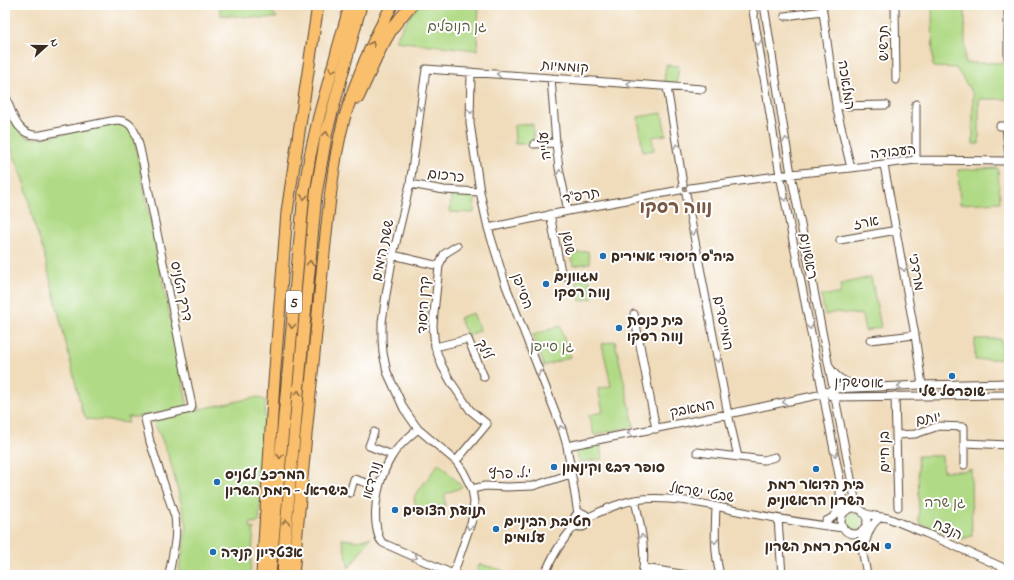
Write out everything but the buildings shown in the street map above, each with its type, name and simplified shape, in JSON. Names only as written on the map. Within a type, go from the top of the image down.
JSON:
[{"type":"highway","points":[[314,5],[315,22]]},
{"type":"highway","points":[[262,575],[274,382],[287,212],[318,5]]},
{"type":"highway","name":"5","points":[[270,575],[304,192],[319,116],[350,5]]},
{"type":"highway","name":"5","points":[[283,575],[285,538],[316,194],[327,131],[361,5]]},
{"type":"highway","points":[[293,575],[329,206],[336,157],[344,120],[355,85],[378,31],[392,5]]},
{"type":"highway","points":[[381,48],[388,27],[402,5]]},
{"type":"highway","points":[[329,206],[348,129],[360,93],[381,48],[393,27],[411,5]]},
{"type":"street","name":"ראשונים","points":[[752,5],[780,176],[840,481],[844,513]]},
{"type":"street","name":"ראשונים","points":[[764,5],[791,174],[834,397],[860,511]]},
{"type":"street","name":"תרשיש","points":[[895,5],[896,80]]},
{"type":"street","points":[[1008,5],[1008,57]]},
{"type":"street","points":[[785,16],[823,8]]},
{"type":"street","name":"המלאכה","points":[[823,8],[836,106],[850,168]]},
{"type":"street","name":"קוממיות","points":[[426,69],[702,89]]},
{"type":"street","name":"ששת הימים","points":[[418,429],[404,409],[387,372],[383,353],[382,322],[393,255],[410,184],[426,69]]},
{"type":"street","name":"הסייפן","points":[[471,72],[470,123],[480,192],[488,228],[506,286],[557,416],[567,446],[578,514]]},
{"type":"street","name":"עלייה","points":[[551,78],[556,143],[568,210]]},
{"type":"street","name":"המייסדים","points":[[667,87],[728,414],[738,457]]},
{"type":"street","name":"דרך הטניס","points":[[5,94],[14,120],[22,130],[30,135],[41,135],[116,120],[126,122],[131,125],[134,130],[145,173],[192,406],[191,409],[145,419],[150,442],[175,517],[176,537],[169,575]]},
{"type":"street","points":[[916,104],[916,160]]},
{"type":"street","points":[[836,106],[886,105]]},
{"type":"street","points":[[1000,126],[1006,126],[1009,156]]},
{"type":"street","points":[[534,144],[556,143]]},
{"type":"street","name":"העבודה","points":[[780,176],[884,165],[916,160],[1009,161]]},
{"type":"street","name":"מרדכי","points":[[884,165],[916,334],[922,385]]},
{"type":"street","name":"תרפ\"ד","points":[[488,228],[568,210],[685,189],[780,176]]},
{"type":"street","name":"כרכום","points":[[410,184],[444,190],[480,192]]},
{"type":"street","name":"שושן","points":[[550,214],[562,277]]},
{"type":"street","name":"ארז","points":[[840,240],[897,230]]},
{"type":"street","name":"קרן היסוד","points":[[456,461],[487,424],[466,405],[442,366],[435,347],[433,326],[439,266],[444,254],[457,246]]},
{"type":"street","name":"קרן היסוד","points":[[393,255],[439,266]]},
{"type":"street","points":[[634,314],[656,428]]},
{"type":"street","points":[[870,340],[916,334]]},
{"type":"street","name":"לילך","points":[[435,347],[468,339],[484,377]]},
{"type":"street","points":[[828,364],[839,378],[859,388]]},
{"type":"street","name":"אוסישקין","points":[[823,394],[833,389],[1009,383]]},
{"type":"street","name":"אוסישקין","points":[[823,394],[834,397],[1009,395]]},
{"type":"street","name":"המאבק","points":[[567,446],[823,394]]},
{"type":"street","name":"בן חיים","points":[[895,396],[898,507]]},
{"type":"street","name":"יותם","points":[[897,435],[915,434],[939,426],[964,427],[964,443]]},
{"type":"street","points":[[418,429],[456,461],[472,489],[474,502],[472,520],[453,574]]},
{"type":"street","name":"נורדאו","points":[[418,429],[405,440],[392,455],[379,487],[376,527],[380,540],[383,543],[453,574]]},
{"type":"street","points":[[374,432],[370,446],[392,455]]},
{"type":"street","points":[[964,464],[964,443],[1009,444]]},
{"type":"street","points":[[697,452],[764,460],[775,457]]},
{"type":"street","name":"י.ל. פרץ","points":[[472,489],[486,486],[533,486],[571,474]]},
{"type":"street","points":[[350,493],[354,479],[379,487]]},
{"type":"street","points":[[826,521],[834,517],[839,508],[840,481]]},
{"type":"street","name":"שבטי ישראל","points":[[587,518],[614,505],[635,500],[658,499],[684,501],[846,530]]},
{"type":"street","points":[[635,500],[641,530],[644,560],[643,572],[687,575]]},
{"type":"street","points":[[716,507],[716,562],[720,575]]},
{"type":"street","points":[[863,552],[854,536],[846,530],[842,524],[844,513],[853,508],[860,511],[865,524],[862,534],[867,575]]},
{"type":"street","name":"הנצח","points":[[860,511],[878,517],[888,518],[925,532],[1009,570]]},
{"type":"street","name":"שבטי ישראל","points":[[816,524],[837,518],[844,513]]},
{"type":"street","points":[[578,514],[584,514],[587,518],[585,525],[580,527],[576,525],[574,521],[575,517],[578,514]]},
{"type":"street","points":[[846,530],[857,533],[861,531],[865,524],[878,517]]},
{"type":"street","points":[[863,552],[868,534],[878,517]]},
{"type":"street","points":[[778,519],[782,575]]},
{"type":"street","points":[[545,575],[560,546],[576,525]]},
{"type":"green space","points":[[219,5],[267,5],[277,18],[221,15]]},
{"type":"green space","name":"גן הנופלים","points":[[420,5],[479,5],[477,50],[395,41],[412,13]]},
{"type":"green space","points":[[932,5],[965,5],[965,63],[1009,63],[1009,99],[979,99],[979,144],[973,144],[973,94],[956,68],[933,67]]},
{"type":"green space","points":[[666,65],[679,66],[676,85],[664,83]]},
{"type":"green space","points":[[5,101],[12,120],[18,130],[29,137],[36,139],[113,124],[124,125],[133,134],[188,407],[136,417],[128,417],[128,423],[87,419],[82,411],[43,250],[35,227],[24,180],[5,129]]},
{"type":"green space","points":[[662,113],[666,135],[652,137],[654,150],[643,152],[638,117]]},
{"type":"green space","points":[[533,124],[534,144],[515,144],[514,125]]},
{"type":"green space","points":[[998,168],[1000,202],[960,204],[958,170]]},
{"type":"green space","points":[[451,195],[475,196],[474,213],[450,212]]},
{"type":"green space","points":[[588,251],[590,263],[573,266],[571,254]]},
{"type":"green space","points":[[589,277],[593,298],[580,301],[576,280]]},
{"type":"green space","points":[[871,277],[881,327],[865,331],[862,315],[836,312],[825,315],[821,295],[840,294],[841,284]]},
{"type":"green space","points":[[473,313],[480,330],[468,336],[459,318]]},
{"type":"green space","name":"גן סייפן","points":[[560,326],[570,357],[544,366],[533,335]]},
{"type":"green space","points":[[975,339],[1001,339],[1002,359],[975,360]]},
{"type":"green space","points":[[615,341],[634,426],[594,435],[589,415],[603,412],[598,389],[611,386],[602,344]]},
{"type":"green space","name":"המרכז לטניס בישראל - רמת השרון","points":[[258,397],[266,401],[264,416],[268,417],[266,433],[262,434],[261,453],[264,455],[264,470],[259,472],[257,491],[261,492],[259,522],[250,523],[251,529],[254,528],[250,575],[178,575],[187,526],[170,460],[152,419]]},
{"type":"green space","points":[[600,442],[602,459],[579,462],[576,451],[581,445]]},
{"type":"green space","name":"גן שרה","points":[[918,456],[942,456],[943,471],[964,471],[971,469],[972,536],[961,539],[919,523]]},
{"type":"green space","points":[[439,463],[462,487],[445,494],[445,506],[416,508],[414,497]]},
{"type":"green space","points":[[850,512],[858,512],[863,517],[861,528],[858,530],[850,530],[845,525],[845,517]]},
{"type":"green space","points":[[371,537],[349,568],[342,539],[360,541]]},
{"type":"green space","points":[[479,564],[502,570],[501,575],[476,575]]},
{"type":"place","name":"ביה\"ס היסודי אמירים","points":[[603,256]]},
{"type":"place","name":"מגוונים נווה רסקו","points":[[546,284]]},
{"type":"place","name":"בית כנסת נווה רסקו","points":[[619,328]]},
{"type":"place","name":"שופרסל שלי","points":[[952,376]]},
{"type":"place","name":"סופר דבש וקינמון","points":[[554,467]]},
{"type":"place","name":"בית הדואר רמת השרון הראשונים","points":[[816,469]]},
{"type":"place","name":"המרכז לטניס בישראל - רמת השרון","points":[[217,482]]},
{"type":"place","name":"תנועת הצופים","points":[[395,510]]},
{"type":"place","name":"חטיבת הביניים עלומים","points":[[496,529]]},
{"type":"place","name":"משטרת רמת השרון","points":[[888,546]]},
{"type":"place","name":"אצטדיון קנדה","points":[[213,552]]},
{"type":"district","name":"נווה רסקו","points":[[676,207]]}]
